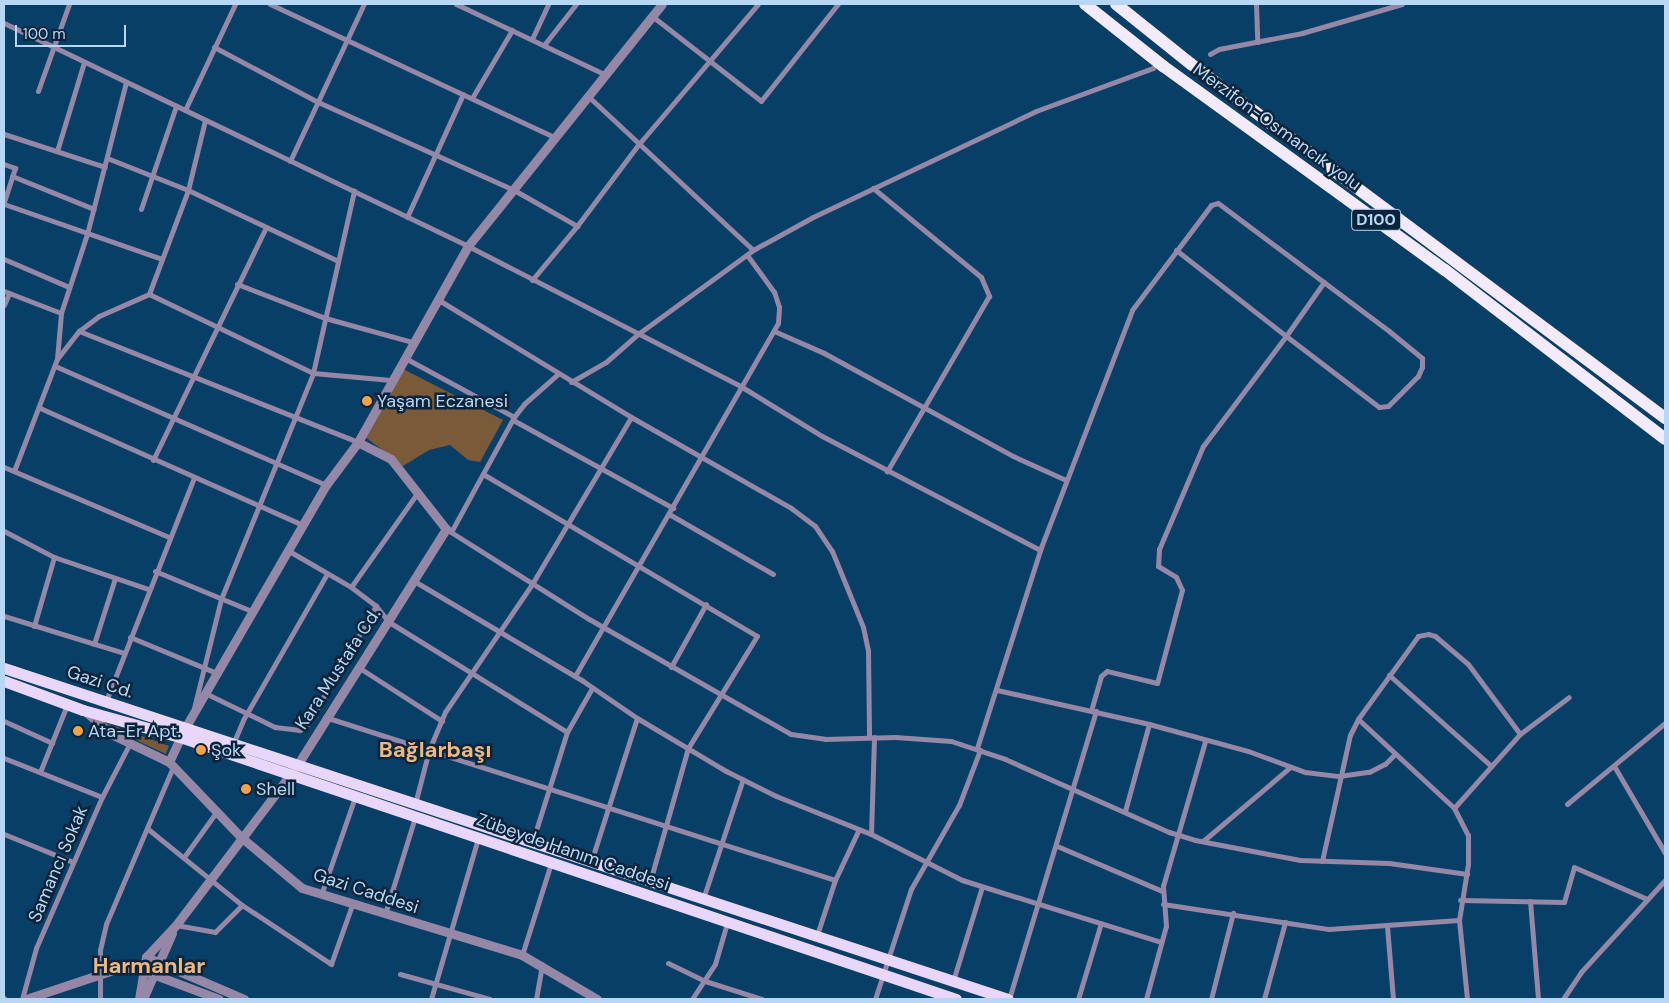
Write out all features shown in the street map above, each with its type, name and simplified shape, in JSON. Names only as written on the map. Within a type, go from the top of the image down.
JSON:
[{"type":"highway","name":"Merzifon-Osmancık yolu","points":[[1085,4],[1163,66],[1445,270],[1665,439]]},
{"type":"highway","name":"Merzifon-Osmancık yolu","points":[[1116,4],[1198,70],[1665,418]]},
{"type":"main road","name":"Gazi Cd.","points":[[4,668],[105,702],[183,733]]},
{"type":"main road","name":"Gazi Cd.","points":[[4,682],[83,710],[183,733]]},
{"type":"main road","points":[[183,733],[234,744],[298,764],[649,882],[1008,999]]},
{"type":"main road","name":"Zübeyde Hanım Caddesi","points":[[183,733],[290,774],[952,999]]},
{"type":"street","points":[[38,91],[52,47],[69,4]]},
{"type":"street","points":[[185,110],[235,4]]},
{"type":"street","points":[[270,4],[557,138]]},
{"type":"street","points":[[290,161],[364,4]]},
{"type":"street","points":[[456,4],[468,6],[512,30],[606,75]]},
{"type":"street","points":[[532,39],[548,4]]},
{"type":"street","points":[[544,45],[576,4]]},
{"type":"street","points":[[100,999],[100,950],[106,924],[148,829],[183,733],[290,551],[326,485],[358,442],[436,299],[468,246],[557,138],[662,4]]},
{"type":"street","points":[[532,280],[577,226],[638,145],[709,64],[758,4]]},
{"type":"street","points":[[652,16],[709,64],[761,102],[838,4]]},
{"type":"street","points":[[1256,4],[1257,42]]},
{"type":"street","points":[[1210,54],[1219,49],[1310,31],[1402,4]]},
{"type":"street","points":[[4,24],[468,246],[742,386],[822,436],[1040,550]]},
{"type":"street","points":[[472,98],[512,30]]},
{"type":"street","points":[[214,46],[318,102],[514,190],[577,226]]},
{"type":"street","points":[[57,152],[84,62]]},
{"type":"street","points":[[571,382],[606,362],[638,334],[753,250],[873,188],[1036,111],[1153,68]]},
{"type":"street","points":[[14,471],[55,366],[61,313],[94,209],[126,82]]},
{"type":"street","points":[[407,217],[463,94]]},
{"type":"street","points":[[589,97],[638,145],[753,250]]},
{"type":"street","points":[[141,209],[176,106]]},
{"type":"street","points":[[57,359],[79,331],[99,316],[148,294],[188,190],[205,120]]},
{"type":"street","points":[[4,134],[105,167]]},
{"type":"street","points":[[107,158],[188,190],[338,261]]},
{"type":"street","points":[[4,164],[15,168],[4,203],[162,260]]},
{"type":"street","points":[[12,176],[94,209]]},
{"type":"street","points":[[873,188],[981,277],[988,289],[989,296],[925,408],[886,471]]},
{"type":"street","points":[[193,716],[202,667],[221,599],[261,507],[313,373],[354,191]]},
{"type":"street","points":[[875,999],[886,959],[924,861],[959,805],[1040,550],[1132,310],[1176,250],[1211,205],[1218,203],[1422,358],[1418,376],[1388,406],[1378,407],[1176,250]]},
{"type":"street","points":[[153,460],[172,417],[266,227]]},
{"type":"street","points":[[576,676],[605,628],[638,564],[673,508],[774,331],[780,315],[778,300],[747,256]]},
{"type":"street","points":[[4,259],[69,287]]},
{"type":"street","points":[[1008,999],[1074,789],[1094,711],[1100,676],[1107,671],[1157,683],[1182,590],[1176,577],[1158,566],[1158,549],[1202,446],[1286,336],[1324,282]]},
{"type":"street","points":[[237,284],[325,318],[412,342]]},
{"type":"street","points":[[4,305],[6,292],[61,313]]},
{"type":"street","points":[[148,294],[313,373],[391,380]]},
{"type":"street","points":[[436,299],[571,382],[800,513],[827,542],[860,616],[866,639],[871,737],[871,834]]},
{"type":"street","points":[[79,331],[193,374],[295,418],[358,442],[391,459],[449,531],[605,628],[720,696],[791,734],[825,739],[871,737],[951,741],[978,749],[1178,835],[1300,860],[1389,863],[1467,874]]},
{"type":"street","points":[[774,331],[824,354],[1066,480]]},
{"type":"street","points":[[403,358],[673,508]]},
{"type":"street","points":[[55,366],[326,485]]},
{"type":"street","points":[[449,531],[513,419],[524,404],[558,374]]},
{"type":"street","points":[[40,408],[153,460],[304,525]]},
{"type":"street","points":[[415,804],[430,750],[442,721],[532,584],[631,417]]},
{"type":"street","points":[[4,467],[168,537]]},
{"type":"street","points":[[483,474],[706,604],[757,636],[688,748],[649,882]]},
{"type":"street","points":[[105,702],[168,537],[194,478]]},
{"type":"street","points":[[351,586],[418,492]]},
{"type":"street","points":[[669,514],[773,574]]},
{"type":"street","points":[[4,531],[54,558],[148,589]]},
{"type":"street","name":"Kara Mustafa Cd.","points":[[176,925],[298,764],[324,717],[449,531]]},
{"type":"street","points":[[290,551],[327,574],[351,586],[376,606],[389,622],[567,732]]},
{"type":"street","points":[[34,626],[54,558]]},
{"type":"street","points":[[155,571],[254,613]]},
{"type":"street","points":[[234,744],[247,714],[327,574]]},
{"type":"street","points":[[94,644],[115,578]]},
{"type":"street","points":[[414,581],[576,676],[637,718],[743,779],[871,834],[924,861],[982,887],[1161,942]]},
{"type":"street","points":[[671,667],[706,604]]},
{"type":"street","points":[[206,694],[284,730],[300,730],[307,724],[376,606]]},
{"type":"street","points":[[4,616],[124,653]]},
{"type":"street","points":[[1322,861],[1350,736],[1358,719],[1418,636],[1431,634],[1476,672],[1520,734]]},
{"type":"street","points":[[130,637],[219,674]]},
{"type":"street","points":[[358,667],[442,721]]},
{"type":"street","points":[[1389,675],[1491,766]]},
{"type":"street","points":[[532,843],[567,732],[592,688]]},
{"type":"street","points":[[997,690],[1149,724],[1205,742],[1248,751],[1289,768],[1340,776],[1378,769],[1395,754]]},
{"type":"street","points":[[1454,808],[1520,734],[1569,697]]},
{"type":"street","points":[[40,772],[67,704]]},
{"type":"street","name":"Gazi Caddesi","points":[[83,710],[113,735],[171,765],[242,838],[302,888],[320,896],[522,955],[597,999]]},
{"type":"street","points":[[324,717],[549,786],[665,827],[835,880]]},
{"type":"street","points":[[591,862],[637,718]]},
{"type":"street","points":[[1358,719],[1454,808],[1468,835],[1467,874],[1460,900],[1459,920],[1467,999]]},
{"type":"street","points":[[4,721],[52,743]]},
{"type":"street","points":[[1125,812],[1149,724]]},
{"type":"street","points":[[1567,804],[1665,724]]},
{"type":"street","points":[[1146,999],[1166,926],[1162,891],[1205,742]]},
{"type":"street","name":"Samancı Sokak","points":[[28,999],[36,948],[102,797],[130,743]]},
{"type":"street","points":[[4,758],[102,797]]},
{"type":"street","points":[[1614,766],[1665,853]]},
{"type":"street","points":[[1202,841],[1289,768]]},
{"type":"street","points":[[703,899],[743,779]]},
{"type":"street","points":[[320,896],[355,796]]},
{"type":"street","points":[[184,857],[217,811]]},
{"type":"street","points":[[384,915],[415,817]]},
{"type":"street","points":[[148,829],[211,878],[242,905],[331,964],[352,905]]},
{"type":"street","points":[[817,937],[835,880],[859,829]]},
{"type":"street","points":[[4,834],[73,862]]},
{"type":"street","points":[[431,999],[448,934],[478,838]]},
{"type":"street","points":[[1057,846],[1162,891]]},
{"type":"street","points":[[522,955],[551,863]]},
{"type":"street","points":[[1460,900],[1564,902],[1574,867],[1646,899]]},
{"type":"street","points":[[1563,999],[1581,972],[1665,880]]},
{"type":"street","points":[[953,981],[982,887]]},
{"type":"street","points":[[1530,901],[1538,999]]},
{"type":"street","points":[[1163,904],[1233,913],[1329,929],[1459,920]]},
{"type":"street","points":[[176,925],[215,932],[242,905]]},
{"type":"street","points":[[1211,999],[1233,913]]},
{"type":"street","points":[[1264,999],[1285,922]]},
{"type":"street","points":[[692,999],[714,964],[727,923]]},
{"type":"street","points":[[1078,999],[1102,923]]},
{"type":"street","points":[[139,999],[142,970],[146,957],[176,925]]},
{"type":"street","points":[[143,999],[176,925]]},
{"type":"street","points":[[1387,926],[1393,999]]},
{"type":"street","points":[[146,957],[244,999]]},
{"type":"street","points":[[668,963],[705,981],[762,999]]},
{"type":"street","points":[[536,999],[542,965]]},
{"type":"street","points":[[28,999],[122,967],[142,970],[219,999]]},
{"type":"street","points":[[400,974],[490,999]]},
{"type":"shaded area","points":[[401,368],[503,420],[480,462],[468,460],[450,445],[429,450],[403,466],[364,436]]},
{"type":"shaded area","points":[[103,722],[169,746],[166,754],[142,743]]},
{"type":"place","name":"Yaşam Eczanesi","points":[[367,401]]},
{"type":"place","name":"Ata-Er Apt.","points":[[78,731]]},
{"type":"place","name":"Şok","points":[[201,750]]},
{"type":"place","name":"Shell","points":[[246,789]]},
{"type":"district","name":"Bağlarbaşı","points":[[435,750]]},
{"type":"district","name":"Harmanlar","points":[[149,966]]}]
